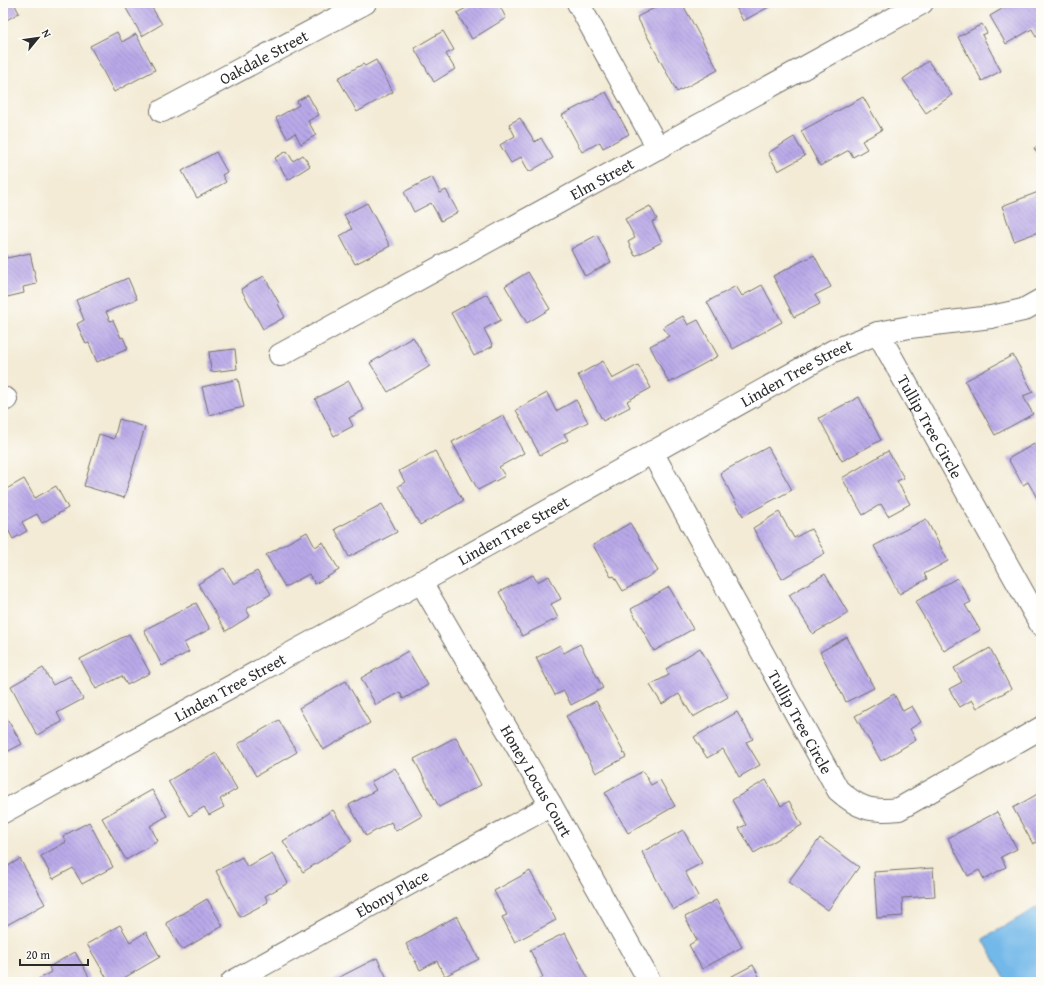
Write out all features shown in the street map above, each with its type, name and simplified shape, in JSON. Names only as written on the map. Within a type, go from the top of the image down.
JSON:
[{"type":"street","name":"Oakdale Street","points":[[162,111],[365,3]]},
{"type":"street","points":[[578,3],[658,148]]},
{"type":"street","name":"Elm Street","points":[[280,355],[922,3]]},
{"type":"street","name":"Linden Tree Street","points":[[3,812],[421,582],[833,351],[878,333],[910,327],[991,317],[1023,310],[1041,300]]},
{"type":"street","name":"Tullip Tree Circle","points":[[878,333],[1041,625]]},
{"type":"street","name":"Tullip Tree Circle","points":[[652,452],[838,790],[852,802],[866,808],[882,811],[899,809],[1041,728]]},
{"type":"street","name":"Honey Locus Court","points":[[421,582],[551,805],[650,982]]},
{"type":"street","name":"Ebony Place","points":[[232,982],[551,805]]},
{"type":"water","points":[[1041,905],[1041,982],[1007,982],[983,939]]},
{"type":"building","points":[[3,3],[14,3],[19,13],[3,22]]},
{"type":"building","points":[[123,3],[149,3],[162,24],[142,36]]},
{"type":"building","points":[[472,3],[498,3],[506,18],[472,39],[457,13],[473,4]]},
{"type":"building","points":[[664,3],[682,3],[718,70],[677,92],[637,17]]},
{"type":"building","points":[[734,3],[776,3],[743,21]]},
{"type":"building","points":[[1012,3],[1041,3],[1041,34],[1036,37],[1032,29],[1006,44],[990,16]]},
{"type":"building","points":[[982,24],[987,33],[982,35],[1001,71],[982,81],[958,37]]},
{"type":"building","points":[[443,31],[454,50],[446,54],[455,69],[434,82],[414,48]]},
{"type":"building","points":[[117,32],[122,42],[136,34],[155,70],[114,92],[90,46]]},
{"type":"building","points":[[376,60],[393,92],[357,112],[338,78],[363,64],[365,66]]},
{"type":"building","points":[[928,61],[952,95],[926,113],[903,79]]},
{"type":"building","points":[[606,92],[629,134],[603,148],[600,142],[582,152],[562,115]]},
{"type":"building","points":[[308,95],[319,115],[308,121],[316,135],[301,144],[295,133],[287,138],[276,118],[299,105],[297,101]]},
{"type":"building","points":[[863,97],[882,130],[862,141],[867,149],[853,157],[849,150],[820,166],[801,131]]},
{"type":"building","points":[[520,118],[535,142],[541,138],[553,158],[529,172],[521,157],[511,163],[500,145],[515,136],[509,124]]},
{"type":"building","points":[[794,137],[805,156],[778,171],[768,153]]},
{"type":"building","points":[[1041,144],[1041,160],[1034,148]]},
{"type":"building","points":[[287,151],[293,161],[303,155],[310,166],[288,180],[275,158]]},
{"type":"building","points":[[216,152],[227,172],[222,175],[226,182],[197,198],[182,171]]},
{"type":"building","points":[[432,177],[440,193],[446,190],[458,212],[441,221],[431,203],[414,212],[404,192]]},
{"type":"building","points":[[1041,191],[1041,231],[1014,241],[1002,206]]},
{"type":"building","points":[[367,203],[390,246],[355,264],[340,236],[352,229],[344,215]]},
{"type":"building","points":[[650,206],[657,219],[652,222],[662,242],[635,256],[628,242],[635,238],[625,219]]},
{"type":"building","points":[[597,235],[611,262],[585,276],[571,249]]},
{"type":"building","points":[[3,245],[7,258],[30,253],[37,284],[23,287],[24,293],[3,298]]},
{"type":"building","points":[[814,255],[831,287],[815,295],[820,304],[794,317],[773,276]]},
{"type":"building","points":[[528,272],[550,309],[527,323],[505,286]]},
{"type":"building","points":[[264,276],[285,317],[263,329],[241,289]]},
{"type":"building","points":[[128,278],[137,299],[106,312],[110,321],[113,320],[128,349],[97,362],[89,343],[86,344],[77,324],[84,320],[76,300]]},
{"type":"building","points":[[762,285],[782,322],[733,349],[707,302],[736,286],[742,296]]},
{"type":"building","points":[[487,294],[501,320],[484,329],[493,346],[474,356],[451,313]]},
{"type":"building","points":[[683,316],[688,325],[698,320],[718,356],[669,383],[650,346],[669,336],[663,327]]},
{"type":"building","points":[[413,337],[430,366],[388,392],[370,363]]},
{"type":"building","points":[[235,349],[237,369],[211,372],[209,352]]},
{"type":"building","points":[[1013,355],[1033,392],[1023,396],[1033,414],[995,435],[965,381]]},
{"type":"building","points":[[603,361],[612,379],[638,365],[651,388],[627,401],[630,407],[603,421],[578,375]]},
{"type":"building","points":[[238,379],[244,407],[209,415],[202,387]]},
{"type":"building","points":[[349,381],[364,410],[349,418],[353,426],[334,436],[315,399]]},
{"type":"building","points":[[547,393],[556,411],[576,400],[588,422],[564,434],[568,440],[540,455],[516,410]]},
{"type":"building","points":[[859,397],[881,440],[842,461],[819,418]]},
{"type":"building","points":[[503,415],[524,453],[499,467],[505,476],[478,490],[452,442]]},
{"type":"building","points":[[119,419],[145,427],[124,498],[84,486],[99,434],[114,439]]},
{"type":"building","points":[[1041,440],[1041,505],[1028,482],[1023,485],[1008,459]]},
{"type":"building","points":[[768,447],[792,490],[743,516],[720,473]]},
{"type":"building","points":[[435,451],[463,501],[420,525],[398,486],[405,482],[399,471]]},
{"type":"building","points":[[888,451],[904,478],[897,481],[910,504],[888,516],[881,504],[863,515],[842,478]]},
{"type":"building","points":[[24,479],[35,498],[56,486],[68,508],[42,523],[37,514],[22,522],[27,531],[13,539],[8,530],[3,532],[3,491]]},
{"type":"building","points":[[382,504],[397,532],[349,557],[335,529]]},
{"type":"building","points":[[779,512],[794,538],[811,529],[825,553],[782,579],[753,528]]},
{"type":"building","points":[[926,519],[948,561],[924,574],[927,579],[899,594],[874,546]]},
{"type":"building","points":[[630,523],[658,571],[623,591],[614,576],[611,577],[593,545]]},
{"type":"building","points":[[307,532],[315,547],[323,542],[339,570],[315,584],[309,574],[285,587],[266,555]]},
{"type":"building","points":[[224,568],[234,584],[257,571],[271,594],[246,609],[250,616],[226,631],[198,584]]},
{"type":"building","points":[[825,574],[848,613],[813,634],[789,595]]},
{"type":"building","points":[[533,575],[537,582],[549,576],[561,599],[551,604],[558,618],[522,636],[499,592]]},
{"type":"building","points":[[957,578],[971,602],[965,605],[980,630],[944,651],[915,602]]},
{"type":"building","points":[[669,587],[693,629],[654,651],[631,609]]},
{"type":"building","points":[[196,603],[210,629],[184,643],[189,652],[162,666],[144,630]]},
{"type":"building","points":[[129,634],[150,673],[127,685],[122,676],[96,689],[80,659]]},
{"type":"building","points":[[847,637],[874,688],[846,702],[820,652]]},
{"type":"building","points":[[580,644],[603,688],[571,705],[564,691],[555,695],[536,658],[560,645],[564,653]]},
{"type":"building","points":[[700,648],[728,697],[693,717],[679,694],[662,704],[650,685],[669,675],[666,669]]},
{"type":"building","points":[[990,648],[1011,689],[977,708],[972,700],[960,707],[949,689],[962,682],[954,668]]},
{"type":"building","points":[[408,651],[428,685],[403,699],[400,692],[376,705],[361,678]]},
{"type":"building","points":[[43,668],[53,685],[70,676],[83,699],[57,713],[62,722],[37,735],[11,686]]},
{"type":"building","points":[[346,681],[370,723],[323,750],[299,708]]},
{"type":"building","points":[[894,694],[903,711],[912,706],[921,722],[910,729],[916,740],[881,761],[855,716]]},
{"type":"building","points":[[596,701],[626,757],[596,773],[566,716]]},
{"type":"building","points":[[3,712],[22,744],[3,754]]},
{"type":"building","points":[[737,712],[753,739],[746,742],[760,765],[739,777],[723,749],[707,758],[694,737]]},
{"type":"building","points":[[279,720],[297,752],[256,776],[238,744]]},
{"type":"building","points":[[456,737],[481,785],[439,807],[414,759]]},
{"type":"building","points":[[216,753],[237,789],[220,799],[224,807],[209,815],[204,807],[189,816],[168,781]]},
{"type":"building","points":[[395,768],[422,816],[396,831],[391,822],[366,836],[349,805],[376,790],[371,782]]},
{"type":"building","points":[[643,771],[651,785],[660,780],[675,806],[628,833],[605,793]]},
{"type":"building","points":[[766,780],[781,806],[789,801],[802,825],[754,853],[739,828],[746,825],[732,800]]},
{"type":"building","points":[[152,790],[167,816],[150,826],[158,841],[126,860],[102,818]]},
{"type":"building","points":[[1041,792],[1041,840],[1033,844],[1013,808]]},
{"type":"building","points":[[333,810],[352,841],[303,872],[283,841]]},
{"type":"building","points":[[997,812],[1017,849],[1001,857],[1006,867],[984,879],[979,870],[968,876],[948,838]]},
{"type":"building","points":[[89,822],[113,867],[82,884],[73,868],[53,879],[41,856],[66,842],[63,836]]},
{"type":"building","points":[[683,830],[702,863],[685,872],[698,896],[673,910],[642,852]]},
{"type":"building","points":[[820,838],[859,867],[828,910],[788,882]]},
{"type":"building","points":[[272,853],[288,883],[265,896],[268,902],[240,917],[216,871],[242,857],[247,867]]},
{"type":"building","points":[[20,859],[45,904],[3,927],[3,869]]},
{"type":"building","points":[[933,868],[935,896],[902,898],[903,916],[877,918],[874,872]]},
{"type":"building","points":[[530,871],[556,920],[515,942],[502,917],[507,915],[494,891]]},
{"type":"building","points":[[207,899],[223,926],[182,950],[166,923]]},
{"type":"building","points":[[716,900],[742,947],[702,969],[689,945],[697,940],[685,917]]},
{"type":"building","points":[[457,916],[479,959],[445,976],[437,961],[420,970],[406,944]]},
{"type":"building","points":[[120,925],[130,942],[146,932],[160,957],[117,982],[109,982],[87,944]]},
{"type":"building","points":[[565,933],[590,982],[534,982],[543,977],[530,950]]},
{"type":"building","points":[[75,952],[92,982],[34,982],[51,972],[49,967]]},
{"type":"building","points":[[377,958],[389,982],[330,982]]},
{"type":"building","points":[[753,965],[762,982],[721,982]]}]
